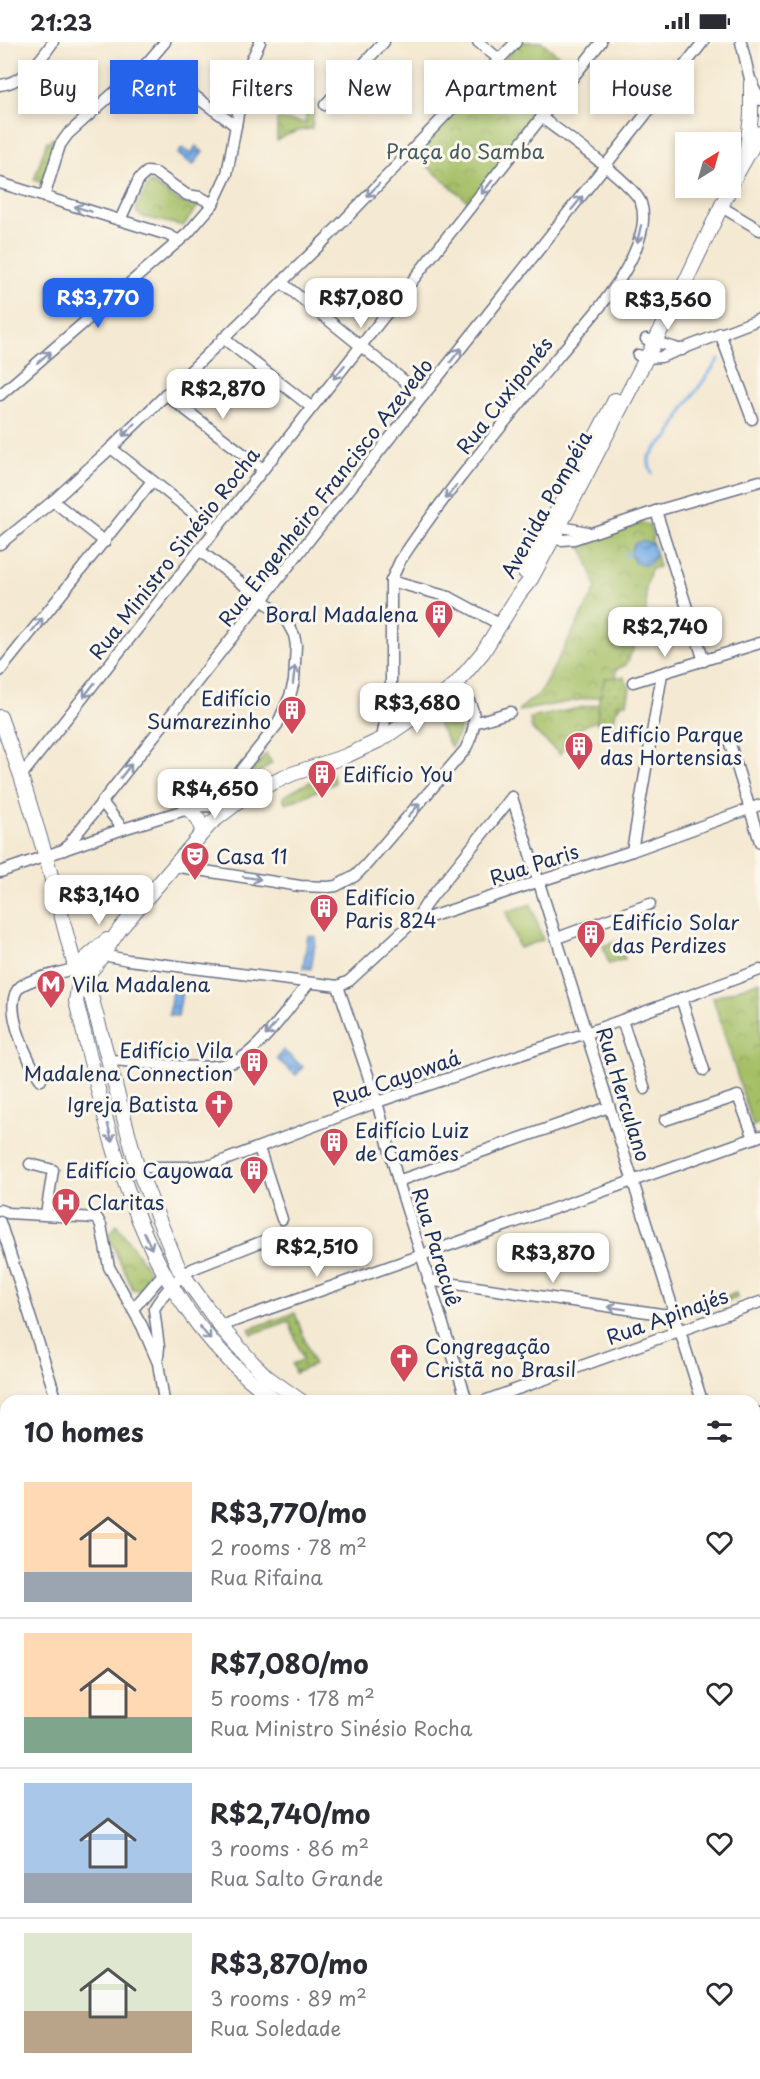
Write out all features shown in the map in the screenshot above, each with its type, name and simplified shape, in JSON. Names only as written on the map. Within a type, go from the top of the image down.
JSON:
[{"type":"main road","points":[[746,155],[751,116],[751,83]]},
{"type":"main road","name":"Avenida Pompéia","points":[[741,165],[760,133]]},
{"type":"main road","name":"Avenida Pompéia","points":[[101,951],[202,831],[232,807],[250,794],[292,774],[346,756],[382,739],[429,707],[457,683],[483,652],[531,579],[551,532],[724,198]]},
{"type":"main road","points":[[0,717],[46,857],[79,982],[91,996],[137,1166],[167,1244],[182,1275],[220,1326],[267,1377],[292,1395]]},
{"type":"main road","points":[[235,779],[240,788],[250,794]]},
{"type":"main road","points":[[194,808],[202,831]]},
{"type":"main road","points":[[67,939],[82,948],[101,951]]},
{"type":"main road","points":[[75,968],[101,951]]},
{"type":"main road","points":[[101,951],[79,982],[76,1001],[119,1167],[137,1218],[167,1280],[192,1318],[221,1353],[250,1382],[268,1395]]},
{"type":"street","points":[[0,85],[10,84],[20,78],[53,42]]},
{"type":"street","points":[[150,60],[165,42]]},
{"type":"street","points":[[0,395],[188,233],[213,204],[227,174],[248,67],[260,42]]},
{"type":"street","points":[[325,105],[384,42]]},
{"type":"street","points":[[478,42],[499,59]]},
{"type":"street","points":[[0,543],[53,501],[111,448],[336,229],[516,42]]},
{"type":"street","name":"Rua Ministro Sinésio Rocha","points":[[21,776],[601,42]]},
{"type":"street","name":"Rua Engenheiro Francisco Azevedo","points":[[64,850],[703,42]]},
{"type":"street","points":[[741,42],[751,83],[760,100]]},
{"type":"street","points":[[44,197],[56,155],[68,134],[110,96]]},
{"type":"street","points":[[198,98],[236,126]]},
{"type":"street","name":"Rua Cuxiponés","points":[[382,739],[391,685],[391,581],[400,561],[414,540],[615,286],[636,248],[643,220],[642,205],[638,195],[542,118]]},
{"type":"street","points":[[120,220],[139,179],[147,172],[156,173],[187,195],[200,197],[213,204]]},
{"type":"street","points":[[0,183],[168,235],[178,241]]},
{"type":"street","points":[[720,206],[760,230]]},
{"type":"street","points":[[281,282],[423,396]]},
{"type":"street","points":[[642,357],[662,357],[760,319]]},
{"type":"street","points":[[720,333],[752,419]]},
{"type":"street","points":[[223,338],[311,407]]},
{"type":"street","points":[[651,341],[682,350]]},
{"type":"street","points":[[165,394],[263,469]]},
{"type":"street","points":[[111,448],[215,530]]},
{"type":"street","points":[[0,671],[152,481]]},
{"type":"street","points":[[551,532],[574,539],[656,511],[760,481]]},
{"type":"street","points":[[53,501],[105,542]]},
{"type":"street","points":[[656,511],[704,660]]},
{"type":"street","points":[[0,872],[123,829],[194,808],[221,794],[277,725],[294,681],[296,645],[292,628],[262,600],[199,550]]},
{"type":"street","points":[[391,581],[449,597],[501,626]]},
{"type":"street","points":[[633,682],[758,645]]},
{"type":"street","points":[[632,850],[662,674]]},
{"type":"street","points":[[173,866],[300,886],[328,887],[346,881],[366,865],[465,750],[471,740],[474,723],[472,706],[457,683]]},
{"type":"street","points":[[474,723],[510,712]]},
{"type":"street","points":[[730,744],[755,807],[760,842]]},
{"type":"street","name":"Rua Herculano","points":[[417,918],[512,797],[700,1395]]},
{"type":"street","points":[[102,802],[123,829]]},
{"type":"street","points":[[194,808],[232,807]]},
{"type":"street","name":"Rua Paris","points":[[417,918],[430,917],[539,882],[755,807]]},
{"type":"street","points":[[557,938],[650,904]]},
{"type":"street","points":[[101,951],[338,987],[349,981],[417,918]]},
{"type":"street","points":[[41,1080],[28,1061],[23,1048],[11,1008],[12,1001],[17,990],[23,985],[75,968]]},
{"type":"street","name":"Rua Cayowaá","points":[[119,1167],[212,1165],[377,1102],[586,1033],[760,970]]},
{"type":"street","points":[[108,1060],[208,1068],[237,1061],[257,1044],[308,984]]},
{"type":"street","name":"Rua Paracuê","points":[[338,987],[377,1102],[398,1181],[465,1395]]},
{"type":"street","points":[[681,998],[704,1070]]},
{"type":"street","points":[[622,1020],[645,1089]]},
{"type":"street","points":[[220,1326],[757,1137],[738,1096],[665,1120]]},
{"type":"street","points":[[398,1181],[609,1107]]},
{"type":"street","points":[[259,1148],[282,1219]]},
{"type":"street","points":[[30,1164],[53,1170],[45,1214]]},
{"type":"street","points":[[0,1210],[8,1213],[97,1218],[101,1225],[110,1267],[151,1343],[158,1363],[163,1395]]},
{"type":"street","points":[[0,1222],[2,1238],[55,1395]]},
{"type":"street","points":[[133,1309],[167,1280],[281,1234],[285,1237],[290,1251]]},
{"type":"street","points":[[158,1363],[159,1347],[154,1309],[167,1280]]},
{"type":"street","points":[[428,1280],[675,1316]]},
{"type":"street","name":"Rua Apinajés","points":[[501,1395],[760,1302]]},
{"type":"green space","name":"Praça do Samba","points":[[521,42],[542,42],[564,60],[503,60]]},
{"type":"green space","points":[[306,114],[314,114],[312,129],[294,132],[277,140],[277,119],[306,123]]},
{"type":"green space","name":"Praça do Samba","points":[[450,114],[540,114],[471,204],[412,153]]},
{"type":"green space","points":[[52,138],[57,139],[42,183],[34,180],[47,141],[50,142]]},
{"type":"green space","points":[[150,182],[184,204],[199,205],[183,226],[143,217],[137,213],[136,207]]},
{"type":"green space","points":[[643,523],[649,525],[653,534],[652,541],[659,567],[651,569],[646,589],[646,621],[626,665],[615,670],[622,692],[519,711],[540,693],[596,588],[585,554],[579,545],[581,541]]},
{"type":"green space","points":[[624,677],[630,688],[627,703],[618,703],[612,727],[597,724],[599,699],[605,678]]},
{"type":"green space","points":[[624,699],[621,705],[609,715],[573,733],[560,754],[532,729],[530,718]]},
{"type":"green space","points":[[453,701],[461,718],[461,724],[451,747],[433,715]]},
{"type":"green space","points":[[266,754],[272,763],[245,780],[246,777]]},
{"type":"green space","points":[[332,773],[335,783],[286,804],[283,797],[307,783]]},
{"type":"green space","points":[[531,904],[543,940],[519,948],[506,912]]},
{"type":"green space","points":[[619,941],[625,959],[609,964],[603,946]]},
{"type":"green space","points":[[760,981],[760,1123],[753,1126],[713,998]]},
{"type":"green space","points":[[117,1225],[148,1269],[148,1280],[143,1291],[133,1289],[108,1236]]},
{"type":"green space","points":[[736,1293],[737,1298],[690,1314],[686,1311]]},
{"type":"green space","points":[[295,1313],[314,1365],[295,1373],[292,1364],[303,1360],[289,1321],[252,1334],[249,1329]]},
{"type":"water","points":[[196,146],[203,152],[193,165],[178,154],[182,148],[191,154]]},
{"type":"water","points":[[643,541],[651,545],[655,553],[651,561],[643,565],[635,561],[631,553],[635,545]]},
{"type":"water","points":[[308,936],[316,937],[311,969],[303,968]]},
{"type":"water","points":[[172,990],[182,992],[178,1016],[169,1015]]},
{"type":"water","points":[[283,1050],[303,1067],[296,1075],[277,1059]]},
{"type":"waterway","points":[[652,473],[649,457],[669,437],[684,408],[719,359]]},
{"type":"waterway","points":[[625,555],[631,553]]},
{"type":"place","name":"Boral Madalena","points":[[439,640]]},
{"type":"place","name":"Edifício Sumarezinho","points":[[292,736]]},
{"type":"place","name":"Edifício Parque das Hortensias","points":[[579,772]]},
{"type":"place","name":"Edifício You","points":[[322,800]]},
{"type":"place","name":"Casa 11","points":[[195,882]]},
{"type":"place","name":"Edifício Paris 824","points":[[324,934]]},
{"type":"place","name":"Edifício Solar das Perdizes","points":[[591,960]]},
{"type":"place","name":"Vila Madalena","points":[[51,1010]]},
{"type":"place","name":"Edifício Vila Madalena Connection","points":[[254,1088]]},
{"type":"place","name":"Igreja Batista","points":[[219,1130]]},
{"type":"place","name":"Edifício Luiz de Camões","points":[[334,1168]]},
{"type":"place","name":"Edifício Cayowaa","points":[[254,1196]]},
{"type":"place","name":"Claritas","points":[[66,1228]]},
{"type":"place","name":"Congregação Cristã no Brasil","points":[[404,1384]]}]
